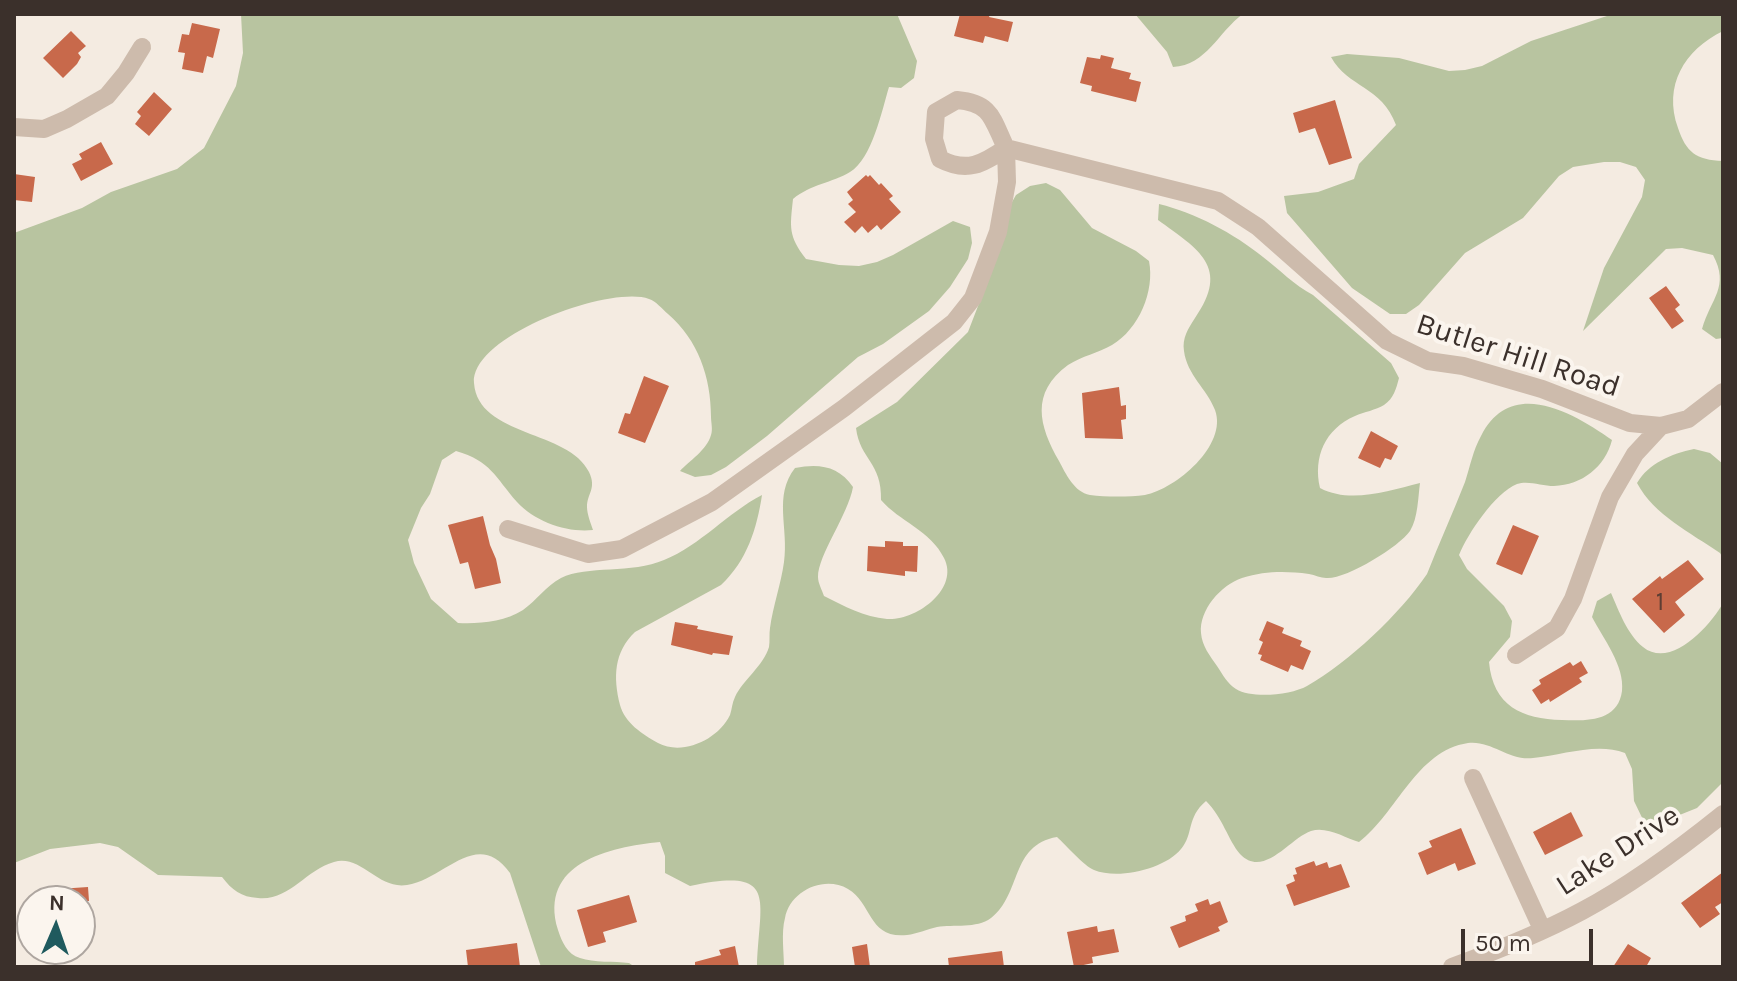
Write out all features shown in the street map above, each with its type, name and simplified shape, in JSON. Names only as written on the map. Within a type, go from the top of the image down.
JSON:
[{"type":"street","points":[[14,127],[44,129],[107,96],[142,47]]},
{"type":"street","name":"Butler Hill Road","points":[[508,529],[588,554],[622,549],[712,502],[844,408],[954,322],[973,298],[998,232],[1007,182],[1006,148],[1218,201],[1258,227],[1387,341],[1428,361],[1463,366],[1542,389],[1630,423],[1661,426]]},
{"type":"street","points":[[1516,655],[1557,628],[1573,599],[1610,497],[1635,454],[1661,426],[1688,419],[1723,392]]},
{"type":"street","points":[[1473,778],[1542,929]]},
{"type":"street","name":"Lake Drive","points":[[1452,967],[1583,911],[1687,843],[1723,814]]},
{"type":"green space","points":[[241,14],[897,14],[917,61],[914,78],[901,88],[889,87],[875,133],[858,166],[793,199],[792,231],[806,259],[859,266],[893,255],[953,221],[970,227],[972,243],[968,259],[950,287],[929,311],[883,344],[858,357],[767,436],[726,467],[711,475],[695,477],[680,471],[709,440],[712,431],[710,402],[701,360],[678,324],[652,300],[630,297],[605,299],[546,318],[495,348],[479,365],[474,383],[479,401],[491,414],[578,458],[591,478],[587,507],[593,530],[563,528],[533,515],[517,502],[485,465],[456,451],[442,460],[408,540],[414,563],[431,599],[458,623],[500,620],[528,606],[561,578],[584,572],[638,567],[677,554],[762,495],[749,543],[730,576],[721,585],[635,632],[619,657],[616,685],[622,711],[635,727],[658,743],[678,748],[698,743],[717,732],[730,715],[739,691],[766,654],[784,562],[783,501],[788,479],[795,468],[812,466],[835,470],[853,487],[819,568],[818,579],[824,596],[862,613],[887,619],[910,615],[922,609],[941,591],[947,570],[944,558],[931,540],[881,500],[878,477],[858,439],[856,428],[897,402],[968,332],[1003,241],[1008,209],[1016,195],[1030,186],[1046,183],[1060,190],[1092,228],[1149,261],[1147,297],[1130,329],[1112,345],[1068,365],[1056,376],[1043,398],[1043,423],[1052,448],[1071,482],[1084,493],[1125,496],[1157,491],[1184,475],[1207,451],[1214,437],[1217,423],[1215,410],[1189,367],[1184,346],[1188,330],[1205,300],[1210,272],[1197,250],[1158,220],[1159,204],[1200,218],[1251,248],[1313,295],[1391,363],[1399,378],[1394,393],[1381,407],[1355,416],[1329,436],[1320,455],[1318,477],[1320,488],[1356,496],[1420,483],[1413,526],[1404,538],[1384,553],[1346,574],[1326,578],[1292,572],[1259,574],[1234,581],[1219,592],[1204,616],[1201,633],[1207,651],[1233,687],[1261,695],[1300,689],[1340,664],[1373,636],[1427,574],[1465,482],[1478,441],[1494,418],[1509,408],[1526,404],[1544,405],[1580,420],[1612,440],[1598,466],[1583,478],[1554,486],[1521,483],[1509,489],[1483,515],[1459,555],[1467,569],[1504,606],[1512,621],[1510,637],[1489,662],[1496,689],[1512,707],[1534,717],[1571,720],[1600,718],[1614,709],[1619,701],[1622,682],[1612,652],[1592,617],[1597,601],[1611,593],[1632,636],[1654,653],[1666,653],[1689,642],[1723,603],[1723,782],[1697,808],[1647,828],[1634,801],[1632,769],[1625,753],[1591,749],[1524,758],[1484,744],[1468,743],[1450,748],[1434,758],[1359,842],[1330,831],[1317,830],[1303,835],[1267,860],[1249,860],[1240,854],[1206,801],[1195,814],[1181,849],[1153,867],[1115,874],[1094,870],[1057,837],[1031,850],[1001,908],[991,918],[979,924],[937,927],[907,935],[885,932],[848,889],[829,884],[809,888],[788,908],[783,930],[784,967],[757,967],[760,906],[758,894],[751,885],[739,881],[719,881],[690,886],[665,873],[665,856],[660,842],[600,854],[568,874],[558,889],[555,907],[558,930],[572,954],[586,960],[629,963],[635,967],[541,967],[510,873],[498,860],[485,855],[460,860],[407,885],[387,882],[353,863],[334,862],[269,898],[237,892],[222,877],[158,875],[118,847],[100,843],[50,849],[14,863],[14,233],[82,208],[111,192],[177,169],[204,148],[236,86],[243,53]]},
{"type":"green space","points":[[1135,14],[1243,14],[1203,54],[1185,65],[1173,67],[1167,52]]},
{"type":"green space","points":[[1613,14],[1723,14],[1723,31],[1697,48],[1688,59],[1675,84],[1673,98],[1678,128],[1689,149],[1706,159],[1723,161],[1723,338],[1716,339],[1702,329],[1719,284],[1718,266],[1713,255],[1682,248],[1666,249],[1583,331],[1604,268],[1642,197],[1645,180],[1636,167],[1620,162],[1573,167],[1559,176],[1523,218],[1465,253],[1419,305],[1406,314],[1390,314],[1352,288],[1287,213],[1284,196],[1318,192],[1354,179],[1359,164],[1396,125],[1382,102],[1346,75],[1331,57],[1347,54],[1399,58],[1449,71],[1465,70],[1482,66],[1531,41]]},
{"type":"green space","points":[[1694,449],[1710,453],[1723,464],[1723,558],[1663,514],[1637,483],[1661,460]]},
{"type":"building","points":[[960,14],[990,14],[989,17],[1013,22],[1008,42],[985,36],[983,43],[954,36]]},
{"type":"building","points":[[192,23],[220,29],[213,58],[207,56],[203,73],[182,69],[185,53],[178,52],[182,34],[189,35]]},
{"type":"building","points":[[71,31],[86,46],[78,53],[81,57],[77,64],[63,78],[43,58]]},
{"type":"building","points":[[1101,55],[1114,58],[1111,68],[1131,73],[1129,79],[1141,82],[1136,102],[1091,91],[1092,86],[1080,83],[1087,57],[1100,59]]},
{"type":"building","points":[[154,92],[172,109],[149,136],[135,124],[141,116],[137,112]]},
{"type":"building","points":[[1335,100],[1352,158],[1329,165],[1315,128],[1299,133],[1293,113]]},
{"type":"building","points":[[101,142],[113,164],[81,181],[72,164],[82,159],[79,154]]},
{"type":"building","points":[[14,174],[35,177],[32,202],[14,200]]},
{"type":"building","points":[[870,175],[879,185],[881,183],[893,196],[889,199],[901,212],[881,230],[877,225],[868,233],[862,226],[855,233],[844,222],[856,212],[848,204],[853,200],[847,192]]},
{"type":"building","points":[[1666,286],[1680,305],[1675,309],[1684,321],[1672,329],[1649,298]]},
{"type":"building","points":[[644,376],[669,386],[645,443],[618,433],[625,413],[630,414]]},
{"type":"building","points":[[1119,387],[1121,406],[1126,405],[1126,419],[1121,420],[1123,439],[1085,438],[1082,393]]},
{"type":"building","points":[[1371,431],[1398,446],[1391,460],[1385,458],[1380,468],[1358,458]]},
{"type":"building","points":[[483,516],[501,583],[475,589],[468,562],[460,564],[448,525]]},
{"type":"building","points":[[1513,525],[1539,536],[1522,575],[1496,564]]},
{"type":"building","points":[[885,541],[918,546],[917,572],[905,571],[905,576],[867,571],[868,546],[885,547]]},
{"type":"building","points":[[1688,560],[1704,579],[1675,602],[1685,615],[1664,633],[1632,599],[1660,576],[1662,579]]},
{"type":"building","points":[[1267,621],[1284,628],[1282,633],[1302,641],[1300,646],[1311,651],[1303,670],[1291,665],[1288,672],[1260,660],[1262,655],[1258,654],[1263,642],[1259,640]]},
{"type":"building","points":[[675,622],[733,636],[729,655],[712,655],[671,645]]},
{"type":"building","points":[[1581,661],[1588,673],[1579,678],[1582,682],[1550,702],[1549,699],[1541,704],[1532,690],[1541,684],[1539,680],[1570,662],[1573,666]]},
{"type":"building","points":[[1571,812],[1583,836],[1545,855],[1533,832]]},
{"type":"building","points":[[1461,828],[1476,864],[1458,871],[1455,863],[1427,875],[1418,853],[1432,847],[1429,841]]},
{"type":"building","points":[[1314,861],[1316,866],[1327,862],[1329,868],[1341,864],[1350,887],[1294,906],[1286,885],[1295,881],[1295,868]]},
{"type":"building","points":[[1723,872],[1723,902],[1715,907],[1720,914],[1700,928],[1681,903]]},
{"type":"building","points":[[629,895],[637,922],[603,932],[606,942],[588,947],[577,910]]},
{"type":"building","points":[[1208,899],[1210,905],[1220,901],[1228,922],[1218,927],[1220,931],[1179,948],[1170,927],[1186,921],[1185,916],[1198,911],[1195,904]]},
{"type":"building","points":[[1097,926],[1098,932],[1114,929],[1119,952],[1092,957],[1093,963],[1074,967],[1067,932]]},
{"type":"building","points":[[517,943],[520,967],[468,967],[466,950]]},
{"type":"building","points":[[867,944],[870,967],[855,967],[852,947]]},
{"type":"building","points":[[1628,944],[1651,958],[1646,967],[1613,967]]},
{"type":"building","points":[[735,946],[739,967],[695,967],[695,962],[721,955],[719,950]]},
{"type":"building","points":[[1002,951],[1004,967],[949,967],[948,958]]}]
